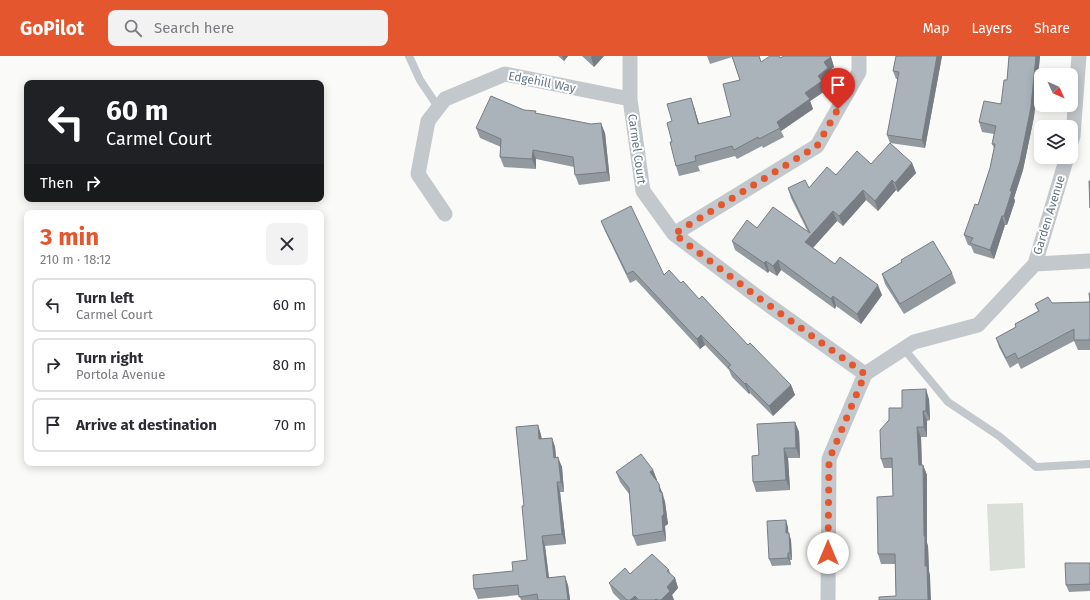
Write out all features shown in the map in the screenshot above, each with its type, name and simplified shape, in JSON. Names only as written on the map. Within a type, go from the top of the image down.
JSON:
[{"type":"street","name":"Carmel Court","points":[[630,56],[630,99],[643,191],[674,234],[759,298],[865,374]]},
{"type":"street","points":[[674,234],[817,146],[859,72],[860,56]]},
{"type":"street","points":[[1074,120],[1080,56]]},
{"type":"street","name":"Edgehill Way","points":[[445,214],[418,174],[428,121],[445,99],[505,74],[630,99]]},
{"type":"street","name":"Garden Avenue","points":[[865,374],[914,342],[978,325],[1035,264],[1064,164]]},
{"type":"street","points":[[1035,264],[1090,262]]},
{"type":"street","points":[[828,600],[829,460],[865,374]]},
{"type":"lane","points":[[409,56],[420,80],[438,107]]},
{"type":"lane","points":[[904,349],[948,402],[999,436],[1036,467],[1090,464]]},
{"type":"shaded area","points":[[1023,503],[1025,568],[990,571],[987,504]]},
{"type":"building","points":[[732,56],[759,56],[761,62],[770,56],[779,56],[780,58],[784,56],[831,57],[824,62],[828,68],[818,76],[822,81],[805,93],[810,99],[777,122],[780,128],[759,139],[758,137],[734,150],[732,146],[695,156],[696,161],[676,166],[667,123],[672,121],[667,104],[691,98],[698,124],[731,116],[723,84],[740,80]]},
{"type":"building","points":[[896,56],[937,56],[922,140],[887,135],[899,72],[893,71]]},
{"type":"building","points":[[1009,56],[1036,56],[1031,107],[1020,161],[1010,191],[1012,191],[1004,216],[1002,216],[990,250],[970,243],[973,238],[964,235],[975,204],[978,205],[990,168],[995,144],[992,144],[996,126],[979,122],[984,101],[1001,104],[1004,80],[1007,80]]},
{"type":"building","points":[[491,96],[524,110],[536,111],[535,113],[591,124],[601,123],[607,172],[575,175],[573,157],[533,150],[532,159],[500,157],[501,139],[476,128]]},
{"type":"building","points":[[890,143],[912,163],[895,183],[892,180],[875,201],[863,190],[839,216],[833,211],[805,242],[835,264],[840,257],[878,285],[857,314],[833,296],[831,299],[778,260],[773,266],[766,261],[764,263],[732,241],[747,220],[757,228],[773,207],[810,233],[788,188],[805,180],[809,188],[827,167],[836,175],[857,151],[871,164]]},
{"type":"building","points":[[1089,181],[1090,181],[1090,208]]},
{"type":"building","points":[[631,206],[664,275],[669,270],[681,283],[683,281],[699,299],[702,296],[748,345],[750,343],[791,385],[769,406],[728,367],[731,365],[701,335],[697,339],[633,271],[627,274],[601,221]]},
{"type":"building","points":[[933,241],[952,273],[900,304],[882,274],[902,262],[901,260]]},
{"type":"building","points":[[1048,297],[1052,303],[1090,302],[1090,340],[1074,340],[1074,329],[1018,359],[1015,353],[1006,358],[996,338],[1016,327],[1015,324],[1039,311],[1035,304]]},
{"type":"building","points":[[926,389],[926,411],[923,411],[924,427],[917,427],[919,465],[923,465],[925,566],[927,566],[928,600],[879,600],[879,597],[896,596],[895,554],[878,554],[877,497],[893,496],[892,458],[881,459],[880,430],[889,420],[889,408],[902,408],[902,390]]},
{"type":"building","points":[[795,422],[796,448],[784,448],[786,480],[753,482],[752,456],[759,455],[757,424]]},
{"type":"building","points":[[538,425],[539,439],[552,438],[554,458],[558,457],[561,482],[557,482],[562,534],[542,536],[547,578],[565,576],[568,600],[538,600],[537,594],[519,597],[518,585],[474,589],[473,575],[513,571],[512,562],[527,560],[522,506],[524,506],[516,427]]},
{"type":"building","points":[[641,454],[653,470],[650,472],[659,484],[660,492],[662,492],[664,514],[662,516],[663,531],[633,536],[629,488],[616,472]]},
{"type":"building","points":[[786,520],[786,533],[789,533],[790,553],[788,553],[788,558],[769,559],[767,521]]},
{"type":"building","points":[[652,554],[669,570],[667,571],[675,578],[667,587],[670,591],[661,600],[639,600],[635,596],[630,600],[627,600],[609,583],[625,568],[630,574]]},
{"type":"building","points":[[1065,563],[1090,563],[1090,584],[1066,585]]},
{"type":"route","points":[[828,553],[829,460],[865,374],[759,298],[674,234],[817,146],[838,109]]}]
